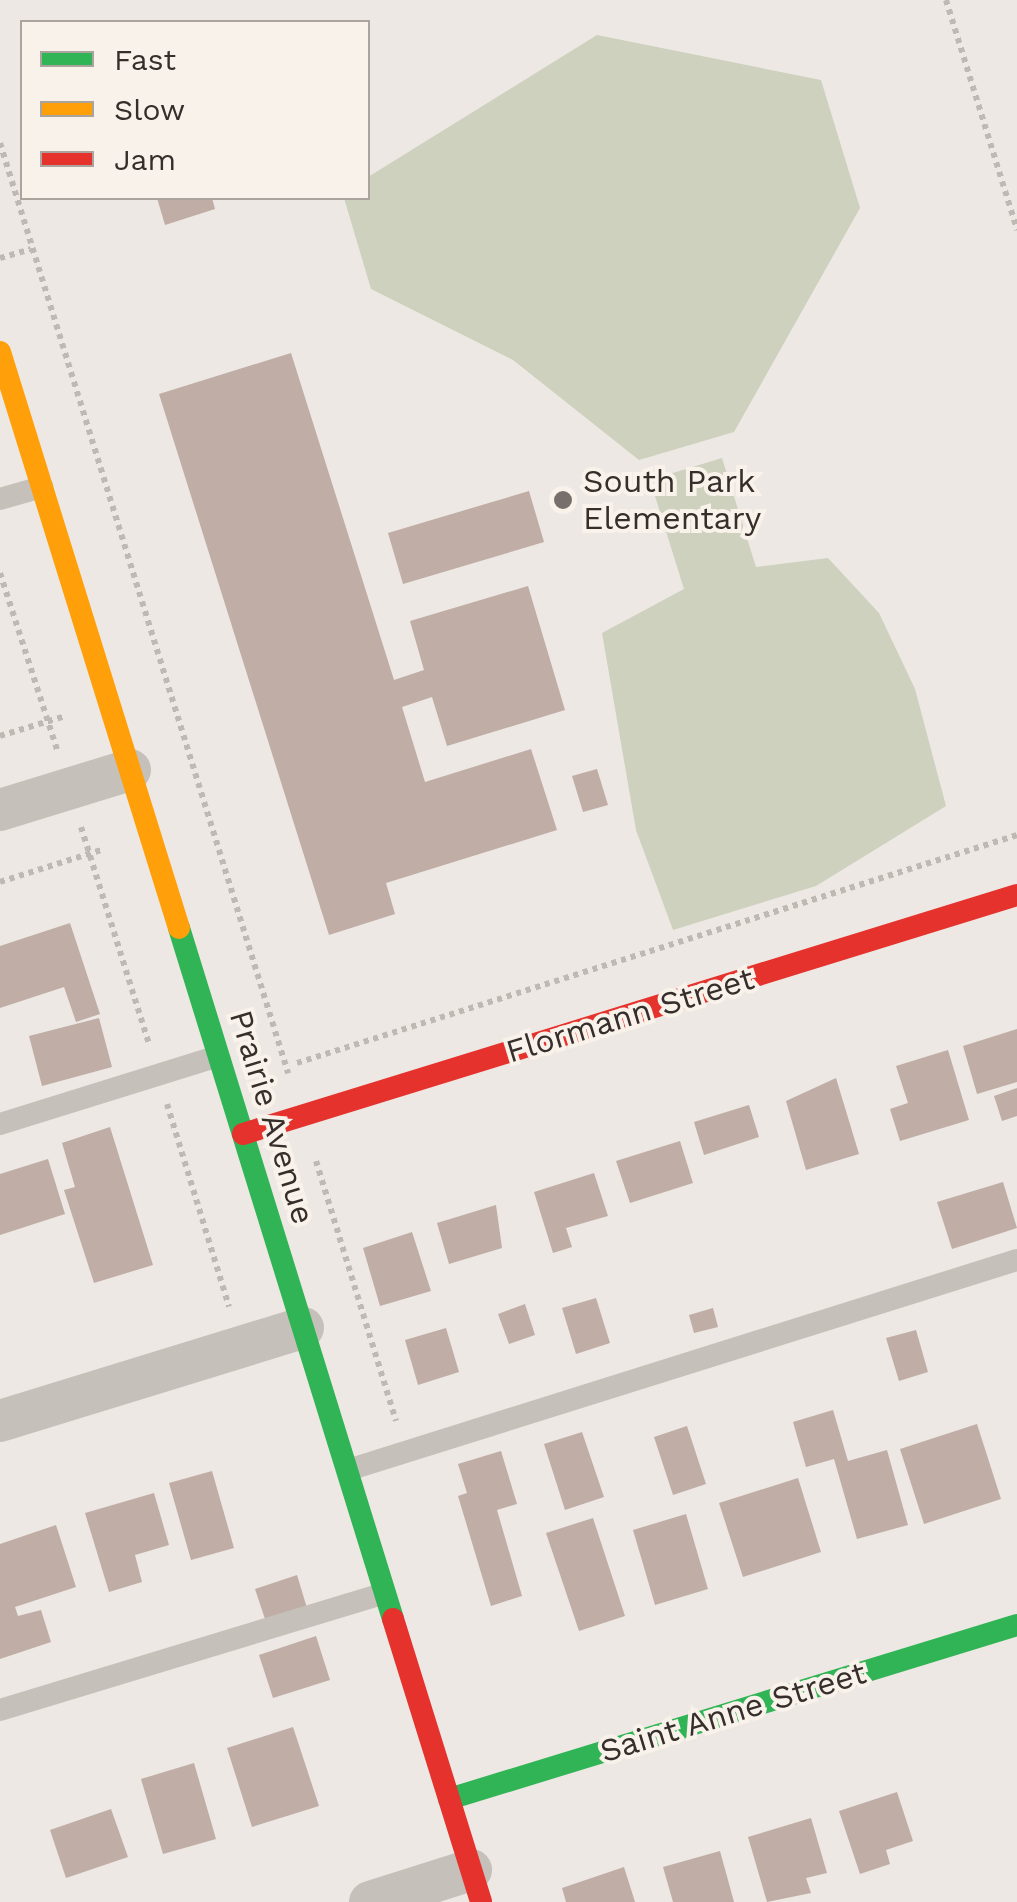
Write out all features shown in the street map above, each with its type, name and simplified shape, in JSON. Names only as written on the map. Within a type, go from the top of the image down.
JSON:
[{"type":"street","name":"Prairie Avenue","points":[[0,352],[476,1886]]},
{"type":"street","points":[[0,810],[130,770]]},
{"type":"street","name":"Flormann Street","points":[[243,1134],[1017,896]]},
{"type":"street","points":[[0,1422],[303,1328]]},
{"type":"street","name":"Saint Anne Street","points":[[449,1798],[1017,1625]]},
{"type":"street","points":[[370,1902],[476,1886]]},
{"type":"lane","points":[[0,499],[42,486]]},
{"type":"lane","points":[[0,1124],[218,1056]]},
{"type":"lane","points":[[347,1470],[1017,1260]]},
{"type":"lane","points":[[0,1710],[385,1593]]},
{"type":"path","points":[[946,0],[1017,230]]},
{"type":"path","points":[[0,142],[405,1452]]},
{"type":"path","points":[[0,258],[31,248]]},
{"type":"path","points":[[0,574],[241,1346]]},
{"type":"path","points":[[286,1066],[1017,835]]},
{"type":"green space","points":[[597,35],[821,80],[860,208],[734,432],[639,460],[513,360],[371,289],[345,200],[370,200],[370,176]]},
{"type":"green space","points":[[722,458],[756,567],[828,558],[879,613],[915,689],[946,806],[816,886],[673,930],[636,830],[602,633],[684,589],[650,480]]},
{"type":"building","points":[[158,200],[213,200],[215,209],[165,225]]},
{"type":"building","name":"South Park Elementary","points":[[291,353],[394,680],[424,670],[410,621],[528,586],[565,710],[447,746],[432,697],[402,707],[425,782],[531,749],[557,830],[386,883],[395,914],[329,935],[159,394]]},
{"type":"building","points":[[529,491],[544,542],[403,584],[388,533]]},
{"type":"building","points":[[597,769],[608,805],[583,812],[572,776]]},
{"type":"building","points":[[70,923],[100,1014],[76,1022],[64,987],[0,1008],[0,946]]},
{"type":"building","points":[[99,1018],[112,1067],[42,1086],[29,1036]]},
{"type":"building","points":[[1017,1029],[1017,1082],[977,1094],[963,1046]]},
{"type":"building","points":[[948,1050],[969,1120],[900,1141],[890,1109],[908,1103],[896,1066]]},
{"type":"building","points":[[836,1078],[859,1154],[806,1170],[786,1101]]},
{"type":"building","points":[[1017,1088],[1017,1116],[1002,1121],[994,1096]]},
{"type":"building","points":[[749,1105],[759,1137],[704,1155],[694,1122]]},
{"type":"building","points":[[110,1127],[153,1265],[94,1283],[64,1190],[75,1187],[62,1143]]},
{"type":"building","points":[[680,1141],[693,1183],[630,1203],[616,1161]]},
{"type":"building","points":[[48,1159],[65,1214],[0,1235],[0,1174]]},
{"type":"building","points":[[594,1173],[608,1216],[566,1228],[572,1247],[553,1253],[534,1192]]},
{"type":"building","points":[[1003,1182],[1017,1228],[952,1249],[937,1202]]},
{"type":"building","points":[[496,1205],[502,1248],[449,1264],[437,1223]]},
{"type":"building","points":[[412,1232],[431,1291],[380,1306],[363,1248]]},
{"type":"building","points":[[596,1298],[610,1343],[576,1354],[562,1308]]},
{"type":"building","points":[[525,1304],[535,1335],[509,1344],[498,1314]]},
{"type":"building","points":[[713,1308],[718,1327],[694,1333],[689,1315]]},
{"type":"building","points":[[446,1328],[459,1372],[418,1385],[405,1340]]},
{"type":"building","points":[[916,1330],[928,1372],[899,1381],[886,1338]]},
{"type":"building","points":[[833,1410],[848,1461],[887,1450],[908,1525],[857,1539],[834,1459],[806,1467],[793,1422]]},
{"type":"building","points":[[977,1424],[1001,1499],[924,1524],[900,1449]]},
{"type":"building","points":[[687,1426],[706,1484],[673,1495],[654,1437]]},
{"type":"building","points":[[582,1432],[604,1497],[565,1510],[544,1444]]},
{"type":"building","points":[[501,1451],[517,1504],[497,1510],[522,1596],[491,1606],[458,1496],[467,1493],[458,1464]]},
{"type":"building","points":[[212,1471],[234,1548],[191,1560],[169,1483]]},
{"type":"building","points":[[798,1478],[821,1552],[743,1577],[719,1503]]},
{"type":"building","points":[[154,1493],[169,1545],[135,1555],[142,1582],[109,1592],[85,1513]]},
{"type":"building","points":[[686,1514],[708,1589],[655,1605],[633,1530]]},
{"type":"building","points":[[593,1518],[625,1616],[579,1631],[546,1533]]},
{"type":"building","points":[[56,1525],[76,1587],[15,1607],[18,1616],[41,1610],[51,1642],[0,1659],[0,1544]]},
{"type":"building","points":[[297,1575],[307,1608],[266,1622],[255,1589]]},
{"type":"building","points":[[316,1636],[330,1680],[273,1698],[259,1655]]},
{"type":"building","points":[[293,1727],[319,1806],[252,1827],[227,1748]]},
{"type":"building","points":[[194,1763],[216,1839],[163,1854],[141,1779]]},
{"type":"building","points":[[897,1792],[913,1841],[886,1850],[890,1864],[860,1874],[839,1811]]},
{"type":"building","points":[[111,1809],[128,1857],[66,1878],[50,1830]]},
{"type":"building","points":[[811,1818],[827,1873],[806,1878],[811,1893],[767,1902],[748,1837]]},
{"type":"building","points":[[720,1851],[734,1902],[673,1902],[663,1867]]},
{"type":"building","points":[[624,1867],[635,1902],[566,1902],[562,1888]]},
{"type":"traffic: fast","points":[[179,928],[393,1619]]},
{"type":"traffic: fast","points":[[449,1799],[1017,1625]]},
{"type":"traffic: slow","points":[[0,352],[179,928]]},
{"type":"traffic: jam","points":[[243,1134],[1017,895]]},
{"type":"traffic: jam","points":[[393,1619],[481,1902]]},
{"type":"place","name":"South Park Elementary","points":[[563,500]]}]
